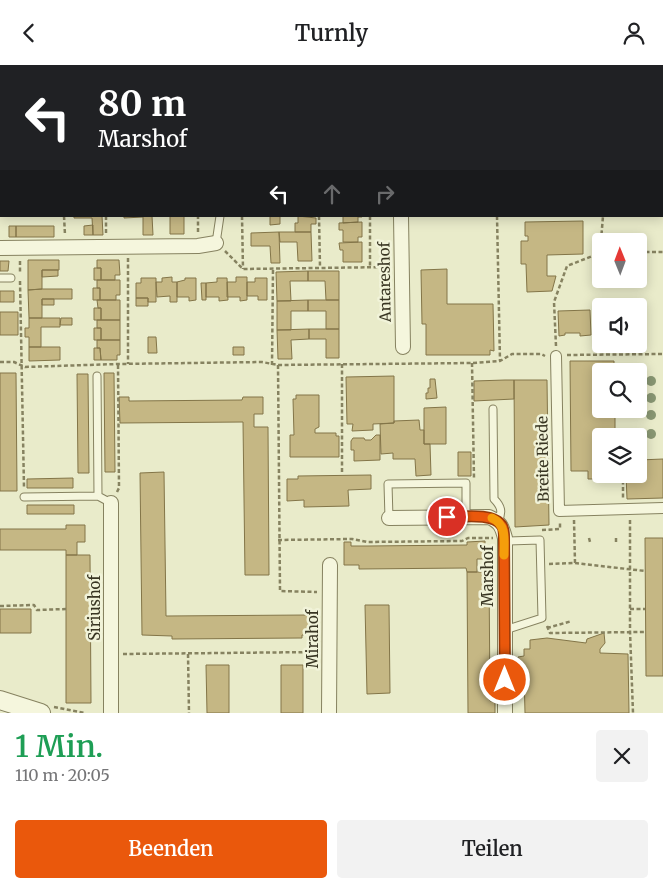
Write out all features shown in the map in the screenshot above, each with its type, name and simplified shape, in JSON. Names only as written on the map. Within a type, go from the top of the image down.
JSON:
[{"type":"street","name":"Antareshof","points":[[401,217],[403,347]]},
{"type":"street","points":[[0,249],[198,246],[216,243]]},
{"type":"street","name":"Breite Riede","points":[[556,359],[559,511],[574,510]]},
{"type":"street","name":"Siriushof","points":[[111,503],[111,713]]},
{"type":"street","points":[[574,510],[663,508]]},
{"type":"street","points":[[389,518],[489,517],[498,521]]},
{"type":"street","name":"Marshof","points":[[498,521],[503,527],[504,539],[504,713]]},
{"type":"street","name":"Mirahof","points":[[329,713],[330,565]]},
{"type":"street","points":[[0,700],[42,713]]},
{"type":"lane","points":[[216,243],[220,217]]},
{"type":"lane","points":[[0,278],[11,278]]},
{"type":"lane","points":[[97,376],[98,496]]},
{"type":"lane","points":[[493,409],[494,499],[501,506],[501,515],[498,521]]},
{"type":"lane","points":[[389,518],[388,484],[466,483],[466,517]]},
{"type":"lane","points":[[24,497],[98,496],[111,503]]},
{"type":"lane","points":[[504,539],[540,541],[542,618],[505,629]]},
{"type":"path","points":[[64,217],[65,247]]},
{"type":"path","points":[[106,217],[106,247]]},
{"type":"path","points":[[198,217],[198,246]]},
{"type":"path","points":[[242,217],[243,269]]},
{"type":"path","points":[[319,217],[320,267]]},
{"type":"path","points":[[370,217],[370,267]]},
{"type":"path","points":[[497,217],[500,361]]},
{"type":"path","points":[[602,233],[603,217]]},
{"type":"path","points":[[216,243],[243,269],[401,267]]},
{"type":"path","points":[[128,247],[128,364]]},
{"type":"path","points":[[20,248],[24,497]]},
{"type":"path","points":[[648,252],[663,252]]},
{"type":"path","points":[[556,359],[554,302],[567,267],[592,257]]},
{"type":"path","points":[[272,365],[273,268]]},
{"type":"path","points":[[0,362],[14,362],[26,367],[262,362],[272,365],[472,363],[500,361],[512,354],[541,354],[556,359],[663,354]]},
{"type":"path","points":[[466,483],[474,482],[472,363]]},
{"type":"path","points":[[111,503],[119,488],[118,364]]},
{"type":"path","points":[[342,364],[342,473]]},
{"type":"path","points":[[278,365],[278,540],[280,591],[330,592]]},
{"type":"path","points":[[622,483],[623,503],[630,509],[630,631],[633,713]]},
{"type":"path","points":[[574,510],[575,563]]},
{"type":"path","points":[[539,529],[550,529]]},
{"type":"path","points":[[278,540],[352,539],[367,542],[462,541],[468,538],[504,539]]},
{"type":"path","points":[[589,538],[590,542]]},
{"type":"path","points":[[540,565],[575,563],[630,571],[645,571]]},
{"type":"path","points":[[0,606],[34,605],[37,610],[66,609]]},
{"type":"path","points":[[630,609],[645,609]]},
{"type":"path","points":[[542,618],[550,633],[645,632]]},
{"type":"path","points":[[548,628],[572,621]]},
{"type":"path","points":[[111,654],[329,652]]},
{"type":"path","points":[[188,654],[189,713]]},
{"type":"building","points":[[102,217],[103,235],[93,235],[92,218],[74,218]]},
{"type":"building","points":[[143,217],[152,217],[153,235],[143,235]]},
{"type":"building","points":[[170,217],[184,217],[184,234],[170,234]]},
{"type":"building","points":[[270,217],[280,217],[280,224],[270,225]]},
{"type":"building","points":[[298,217],[316,218],[316,224],[311,224],[311,232],[295,232],[295,223],[298,223]]},
{"type":"building","points":[[343,217],[358,217],[358,222],[343,223]]},
{"type":"building","points":[[583,221],[583,254],[547,255],[547,276],[556,276],[552,291],[527,292],[526,264],[521,264],[521,241],[528,241],[528,236],[525,236],[525,222]]},
{"type":"building","points":[[362,222],[362,237],[358,237],[358,242],[343,242],[343,230],[339,230],[339,223]]},
{"type":"building","points":[[93,225],[93,235],[84,235],[84,226]]},
{"type":"building","points":[[9,226],[16,226],[16,237],[9,237]]},
{"type":"building","points":[[16,226],[54,226],[54,237],[16,237]]},
{"type":"building","points":[[279,232],[280,263],[271,263],[270,246],[251,246],[251,233]]},
{"type":"building","points":[[279,232],[311,232],[312,261],[298,261],[297,242],[280,242]]},
{"type":"building","points":[[362,242],[362,262],[343,262],[343,250],[340,250],[339,243]]},
{"type":"building","points":[[28,260],[59,260],[59,270],[42,270],[42,289],[28,290]]},
{"type":"building","points":[[97,260],[119,260],[120,275],[115,275],[115,280],[101,280],[101,268],[97,268]]},
{"type":"building","points":[[0,261],[9,261],[8,271],[0,271]]},
{"type":"building","points":[[94,268],[101,268],[101,280],[94,280]]},
{"type":"building","points":[[447,269],[447,304],[493,304],[494,351],[490,350],[490,355],[426,355],[426,324],[422,324],[421,270]]},
{"type":"building","points":[[42,270],[58,270],[58,276],[42,277]]},
{"type":"building","points":[[308,271],[339,271],[339,300],[326,300],[325,281],[308,281]]},
{"type":"building","points":[[308,271],[308,281],[290,281],[291,301],[277,301],[276,272]]},
{"type":"building","points":[[172,277],[172,282],[177,282],[177,302],[170,302],[170,296],[157,297],[156,282],[162,282],[162,278]]},
{"type":"building","points":[[236,277],[247,277],[247,300],[240,301],[240,297],[227,297],[227,282],[236,282]]},
{"type":"building","points":[[141,278],[156,278],[156,302],[148,302],[148,298],[136,298],[136,283],[141,283]]},
{"type":"building","points":[[185,278],[196,278],[196,300],[189,301],[189,297],[177,297],[177,282],[185,280]]},
{"type":"building","points":[[217,278],[227,278],[228,300],[219,301],[219,297],[206,297],[206,283],[217,282]]},
{"type":"building","points":[[255,278],[267,278],[267,300],[258,300],[258,296],[247,296],[247,282],[255,282]]},
{"type":"building","points":[[97,280],[120,280],[120,295],[116,295],[116,300],[100,300],[100,288],[97,288]]},
{"type":"building","points":[[201,283],[206,283],[206,300],[202,300]]},
{"type":"building","points":[[93,288],[100,288],[100,300],[93,300]]},
{"type":"building","points":[[72,289],[72,299],[42,299],[42,318],[29,318],[28,290]]},
{"type":"building","points":[[0,291],[14,291],[14,302],[0,302]]},
{"type":"building","points":[[136,298],[148,298],[148,306],[136,306]]},
{"type":"building","points":[[42,299],[54,299],[54,305],[42,305]]},
{"type":"building","points":[[97,300],[120,300],[120,320],[101,320],[101,308],[98,308]]},
{"type":"building","points":[[308,300],[339,300],[339,329],[326,329],[326,311],[308,311]]},
{"type":"building","points":[[308,300],[308,311],[291,311],[291,330],[277,330],[277,301]]},
{"type":"building","points":[[94,308],[101,308],[101,320],[94,320]]},
{"type":"building","points":[[590,310],[591,335],[580,336],[580,333],[565,333],[565,335],[559,336],[558,311]]},
{"type":"building","points":[[0,312],[18,312],[18,335],[0,335]]},
{"type":"building","points":[[29,318],[60,318],[60,327],[41,327],[41,347],[29,347],[29,337],[25,337],[25,328],[29,328]]},
{"type":"building","points":[[61,318],[72,318],[72,325],[60,325]]},
{"type":"building","points":[[97,320],[120,320],[120,340],[101,340],[101,328],[97,328]]},
{"type":"building","points":[[94,328],[101,328],[101,340],[94,340]]},
{"type":"building","points":[[309,329],[339,329],[339,358],[326,358],[326,339],[309,339]]},
{"type":"building","points":[[309,329],[309,339],[291,340],[292,359],[278,359],[277,330]]},
{"type":"building","points":[[148,337],[156,337],[157,353],[148,353]]},
{"type":"building","points":[[97,340],[120,340],[120,355],[117,355],[117,360],[101,360],[100,348],[97,348]]},
{"type":"building","points":[[29,347],[60,347],[60,360],[29,361]]},
{"type":"building","points":[[233,347],[244,347],[244,355],[233,355]]},
{"type":"building","points":[[94,348],[100,348],[101,360],[94,360]]},
{"type":"building","points":[[570,361],[614,361],[614,363],[592,363],[592,418],[615,418],[615,428],[592,428],[592,479],[588,479],[588,471],[571,471]]},
{"type":"building","points":[[0,373],[16,373],[17,491],[0,491]]},
{"type":"building","points":[[104,373],[114,373],[115,472],[105,472]]},
{"type":"building","points":[[77,374],[88,374],[89,473],[78,473]]},
{"type":"building","points":[[394,376],[394,423],[373,424],[373,430],[352,431],[353,424],[347,424],[346,377]]},
{"type":"building","points":[[430,379],[435,379],[437,398],[426,399],[426,393],[428,393],[428,388],[430,388]]},
{"type":"building","points":[[514,380],[514,399],[474,401],[474,381]]},
{"type":"building","points":[[514,380],[547,380],[549,525],[515,527]]},
{"type":"building","points":[[296,395],[319,395],[319,427],[315,429],[315,433],[336,433],[336,436],[339,436],[339,457],[290,457],[290,435],[294,435],[293,399],[296,399]]},
{"type":"building","points":[[119,397],[129,397],[129,401],[242,400],[243,397],[263,397],[263,414],[254,414],[254,427],[268,427],[269,575],[245,575],[243,422],[120,423]]},
{"type":"building","points":[[446,407],[446,444],[424,444],[424,408]]},
{"type":"building","points":[[419,420],[420,430],[424,430],[424,444],[430,444],[431,475],[416,476],[415,459],[393,459],[393,453],[381,454],[380,424],[394,423],[394,421]]},
{"type":"building","points":[[376,435],[380,435],[380,460],[354,461],[354,450],[351,450],[353,438],[371,440]]},
{"type":"building","points":[[458,452],[471,452],[471,476],[458,476]]},
{"type":"building","points":[[663,459],[663,498],[627,499],[626,483],[647,483],[647,460]]},
{"type":"building","points":[[164,472],[166,616],[307,615],[307,611],[315,611],[315,635],[302,635],[302,638],[172,639],[172,636],[142,635],[140,473]]},
{"type":"building","points":[[371,475],[371,489],[348,490],[349,506],[304,507],[304,500],[287,501],[287,479],[298,479],[298,476]]},
{"type":"building","points":[[73,478],[73,488],[27,488],[27,479]]},
{"type":"building","points":[[27,505],[74,505],[74,514],[27,514]]},
{"type":"building","points":[[66,525],[85,525],[85,542],[77,542],[77,555],[66,555],[66,550],[0,550],[0,529],[66,529]]},
{"type":"building","points":[[645,538],[663,538],[663,676],[646,676]]},
{"type":"building","points":[[485,541],[485,559],[477,559],[477,572],[467,572],[466,568],[359,569],[359,565],[344,565],[344,542],[351,542],[351,546],[368,546],[467,545],[467,542]]},
{"type":"building","points":[[66,555],[90,555],[91,703],[66,703]]},
{"type":"building","points":[[467,572],[489,572],[490,701],[495,701],[495,713],[468,713]]},
{"type":"building","points":[[365,605],[389,605],[390,693],[367,694]]},
{"type":"building","points":[[0,609],[31,609],[31,633],[0,633]]},
{"type":"building","points":[[604,633],[605,643],[600,649],[600,653],[628,654],[629,713],[525,713],[524,673],[518,672],[518,657],[524,656],[524,649],[530,649],[530,640],[547,638],[586,643],[587,639]]},
{"type":"building","points":[[206,665],[229,665],[229,713],[207,713]]},
{"type":"building","points":[[281,665],[303,665],[303,713],[281,713]]},
{"type":"slow traffic","points":[[492,518],[503,527],[504,555]]},
{"type":"route","points":[[447,517],[489,517],[498,521],[503,527],[505,680]]}]
